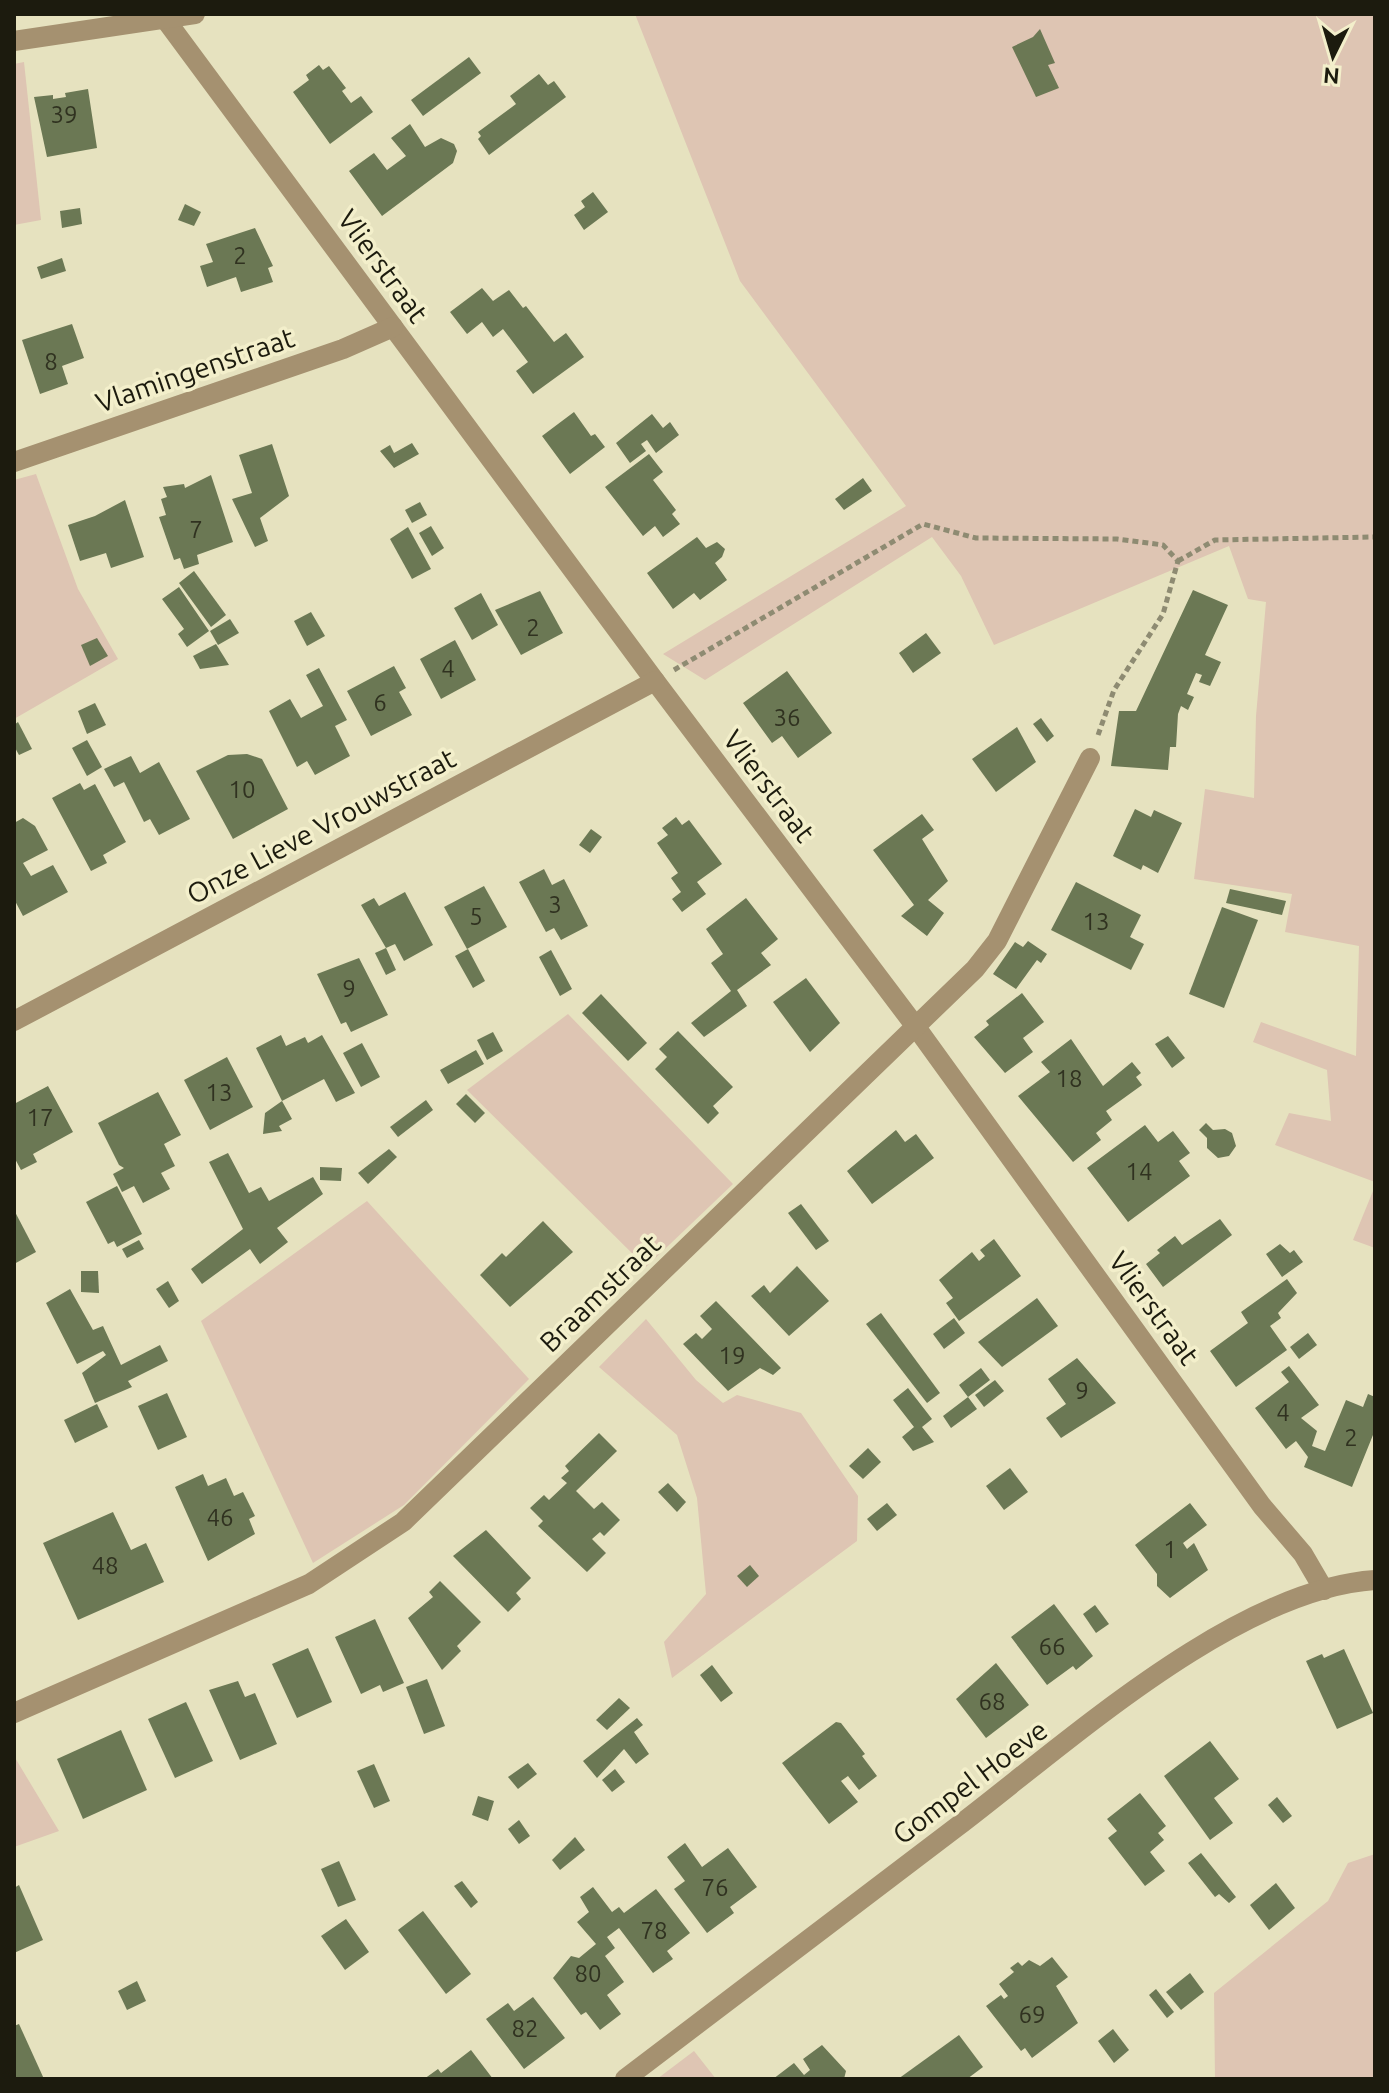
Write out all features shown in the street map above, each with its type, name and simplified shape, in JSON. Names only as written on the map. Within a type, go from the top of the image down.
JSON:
[{"type":"street","points":[[14,41],[195,14]]},
{"type":"street","name":"Vlierstraat","points":[[165,19],[655,681],[916,1027],[1262,1506],[1303,1554],[1324,1590]]},
{"type":"street","name":"Vlamingenstraat","points":[[14,462],[343,349],[393,327]]},
{"type":"street","name":"Onze Lieve Vrouwstraat","points":[[14,1021],[655,681]]},
{"type":"street","name":"Braamstraat","points":[[14,1713],[309,1584],[403,1522],[975,969],[997,941],[1090,758]]},
{"type":"street","name":"Gompel Hoeve","points":[[625,2079],[1160,1673],[1256,1613],[1324,1590],[1375,1580]]},
{"type":"path","points":[[655,681],[923,524],[976,538],[1117,539],[1163,545],[1178,561]]},
{"type":"path","points":[[1090,758],[1114,690],[1163,614],[1178,561],[1215,540],[1375,537]]},
{"type":"shaded area","points":[[635,14],[1375,14],[1375,1182],[1275,1145],[1289,1113],[1331,1121],[1327,1070],[1253,1042],[1261,1022],[1356,1056],[1359,946],[1285,932],[1292,894],[1194,879],[1205,789],[1254,798],[1256,716],[1266,602],[1248,599],[1229,546],[994,645],[961,576],[932,537],[705,680],[663,654],[906,506],[740,281]]},
{"type":"shaded area","points":[[24,62],[41,220],[14,225],[14,64]]},
{"type":"shaded area","points":[[36,474],[78,589],[118,659],[14,719],[14,480]]},
{"type":"shaded area","points":[[568,1014],[733,1184],[646,1267],[467,1090]]},
{"type":"shaded area","points":[[1375,1186],[1375,1248],[1353,1240]]},
{"type":"shaded area","points":[[367,1201],[529,1379],[404,1505],[313,1563],[201,1321]]},
{"type":"shaded area","points":[[646,1319],[696,1380],[723,1403],[737,1395],[801,1413],[858,1496],[857,1541],[672,1678],[664,1642],[706,1594],[697,1498],[677,1435],[599,1367]]},
{"type":"shaded area","points":[[14,1756],[59,1831],[14,1847]]},
{"type":"shaded area","points":[[1375,1854],[1375,2079],[1215,2079],[1214,1993],[1328,1901],[1348,1863]]},
{"type":"shaded area","points":[[694,2051],[716,2079],[657,2079]]},
{"type":"building","points":[[1040,29],[1055,63],[1048,65],[1059,88],[1036,97],[1012,47],[1033,37]]},
{"type":"building","points":[[469,57],[481,73],[423,116],[411,100]]},
{"type":"building","points":[[319,65],[323,70],[329,66],[346,88],[342,91],[351,103],[361,96],[373,112],[330,144],[293,92],[309,80],[306,75]]},
{"type":"building","points":[[539,74],[548,85],[554,81],[566,97],[489,155],[478,139],[481,136],[478,132],[516,104],[510,96]]},
{"type":"building","points":[[88,89],[97,148],[47,157],[34,97],[53,95],[53,99],[66,97],[65,93]]},
{"type":"building","points":[[410,124],[425,147],[441,138],[454,144],[457,151],[453,163],[382,216],[349,171],[374,153],[387,170],[406,156],[391,138]]},
{"type":"building","points":[[593,192],[608,212],[584,230],[574,215],[585,207],[581,201]]},
{"type":"building","points":[[185,204],[201,212],[194,226],[178,220]]},
{"type":"building","points":[[80,208],[82,224],[62,228],[60,211]]},
{"type":"building","points":[[255,228],[273,266],[268,268],[273,282],[241,292],[236,277],[207,287],[200,266],[213,262],[206,244]]},
{"type":"building","points":[[62,258],[66,271],[41,279],[37,267]]},
{"type":"building","points":[[482,288],[493,301],[509,290],[554,342],[566,333],[584,357],[533,394],[516,371],[528,362],[503,329],[493,337],[482,322],[467,334],[450,312]]},
{"type":"building","points":[[72,324],[84,358],[62,366],[68,384],[40,394],[22,340]]},
{"type":"building","points":[[574,412],[591,436],[595,434],[605,447],[570,474],[542,436]]},
{"type":"building","points":[[652,414],[663,428],[670,422],[679,435],[656,453],[647,440],[641,444],[646,451],[630,463],[616,443]]},
{"type":"building","points":[[412,443],[419,454],[394,468],[380,451],[390,445],[394,453]]},
{"type":"building","points":[[272,444],[289,496],[260,518],[268,541],[255,547],[232,499],[252,493],[239,455]]},
{"type":"building","points":[[649,454],[663,472],[653,480],[676,510],[672,514],[680,524],[663,537],[655,526],[643,536],[605,487]]},
{"type":"building","points":[[211,475],[233,542],[197,555],[199,564],[184,569],[180,558],[174,560],[159,517],[166,515],[161,499],[167,497],[163,487],[184,484],[185,488]]},
{"type":"building","points":[[863,478],[872,491],[844,510],[835,499]]},
{"type":"building","points":[[125,500],[144,557],[111,568],[106,553],[80,561],[68,525],[95,516]]},
{"type":"building","points":[[420,502],[427,515],[412,523],[405,510]]},
{"type":"building","points":[[431,526],[444,548],[432,556],[419,533]]},
{"type":"building","points":[[408,527],[431,569],[412,579],[390,539]]},
{"type":"building","points":[[697,537],[706,548],[717,542],[725,549],[715,563],[727,580],[700,600],[694,593],[673,609],[647,573]]},
{"type":"building","points":[[194,571],[226,615],[211,627],[179,583]]},
{"type":"building","points":[[179,587],[209,631],[187,647],[178,634],[184,629],[162,599]]},
{"type":"building","points":[[1193,590],[1228,605],[1205,655],[1221,662],[1210,686],[1199,682],[1202,675],[1196,673],[1187,694],[1194,697],[1188,710],[1181,706],[1178,714],[1176,747],[1170,747],[1168,770],[1111,766],[1119,711],[1136,711]]},
{"type":"building","points":[[540,591],[563,633],[521,655],[495,610]]},
{"type":"building","points":[[481,593],[498,625],[472,640],[454,608]]},
{"type":"building","points":[[311,612],[325,636],[307,646],[294,621]]},
{"type":"building","points":[[230,619],[239,633],[218,645],[210,631]]},
{"type":"building","points":[[926,633],[941,653],[913,673],[899,653]]},
{"type":"building","points":[[97,638],[108,656],[90,666],[81,645]]},
{"type":"building","points":[[455,640],[476,680],[441,699],[420,659]]},
{"type":"building","points":[[216,644],[229,665],[200,669],[193,656]]},
{"type":"building","points":[[394,666],[406,688],[399,692],[412,715],[371,736],[347,691]]},
{"type":"building","points":[[319,668],[347,720],[335,726],[350,756],[315,775],[307,761],[297,767],[269,711],[290,699],[301,718],[323,706],[306,675]]},
{"type":"building","points":[[787,671],[832,733],[798,758],[782,736],[772,743],[743,703]]},
{"type":"building","points":[[95,703],[106,725],[87,734],[78,711]]},
{"type":"building","points":[[1041,718],[1054,736],[1047,742],[1033,724]]},
{"type":"building","points":[[18,722],[32,749],[19,755],[14,746],[14,725]]},
{"type":"building","points":[[1017,727],[1036,762],[996,792],[972,759]]},
{"type":"building","points":[[87,740],[102,767],[87,776],[72,748]]},
{"type":"building","points":[[247,754],[262,759],[288,809],[233,839],[196,771],[228,755]]},
{"type":"building","points":[[131,756],[140,773],[159,762],[190,819],[159,835],[150,819],[144,822],[124,782],[114,787],[104,769]]},
{"type":"building","points":[[80,783],[84,790],[95,784],[126,842],[103,855],[107,863],[91,871],[52,798]]},
{"type":"building","points":[[1135,809],[1151,817],[1154,810],[1182,823],[1158,873],[1143,865],[1141,870],[1113,856]]},
{"type":"building","points":[[922,814],[934,830],[922,839],[948,881],[928,900],[944,913],[927,936],[901,916],[914,905],[873,850]]},
{"type":"building","points":[[676,817],[682,825],[689,820],[722,864],[697,882],[706,894],[682,912],[672,899],[681,892],[671,878],[678,873],[657,843],[668,835],[662,828]]},
{"type":"building","points":[[23,818],[35,826],[48,850],[23,863],[31,876],[53,865],[68,892],[23,916],[14,899],[14,823]]},
{"type":"building","points":[[591,829],[602,837],[590,853],[579,845]]},
{"type":"building","points":[[544,869],[552,885],[564,879],[588,926],[561,940],[554,928],[546,932],[519,882]]},
{"type":"building","points":[[1076,882],[1141,915],[1130,937],[1144,944],[1131,970],[1051,930]]},
{"type":"building","points":[[484,886],[507,927],[467,949],[444,907]]},
{"type":"building","points":[[1230,889],[1286,901],[1282,915],[1226,903]]},
{"type":"building","points":[[405,892],[433,945],[404,961],[395,944],[386,948],[361,905],[374,898],[379,906]]},
{"type":"building","points":[[746,898],[778,939],[761,953],[771,965],[737,990],[747,1006],[704,1037],[691,1023],[731,991],[711,963],[723,954],[706,929]]},
{"type":"building","points":[[1222,907],[1258,920],[1224,1008],[1189,994]]},
{"type":"building","points":[[1028,941],[1047,954],[1041,963],[1037,960],[1016,989],[993,974],[1015,942],[1023,947]]},
{"type":"building","points":[[386,948],[396,970],[386,975],[375,953]]},
{"type":"building","points":[[468,949],[485,981],[473,988],[455,956]]},
{"type":"building","points":[[551,950],[572,989],[560,996],[539,957]]},
{"type":"building","points":[[359,958],[388,1015],[351,1032],[346,1022],[341,1024],[317,974]]},
{"type":"building","points":[[806,978],[840,1023],[810,1052],[773,1002]]},
{"type":"building","points":[[1022,993],[1044,1022],[1023,1038],[1033,1052],[1005,1073],[974,1037],[989,1025],[986,1021]]},
{"type":"building","points":[[601,994],[647,1043],[628,1061],[582,1013]]},
{"type":"building","points":[[678,1031],[733,1087],[713,1106],[719,1113],[708,1124],[655,1069],[667,1057],[659,1049]]},
{"type":"building","points":[[493,1032],[503,1051],[487,1060],[477,1040]]},
{"type":"building","points":[[281,1035],[286,1046],[305,1037],[308,1043],[322,1035],[355,1093],[336,1102],[324,1079],[282,1101],[256,1048]]},
{"type":"building","points":[[1168,1036],[1185,1058],[1172,1068],[1155,1044]]},
{"type":"building","points":[[1071,1039],[1103,1086],[1132,1062],[1141,1073],[1136,1077],[1142,1085],[1106,1111],[1112,1120],[1096,1133],[1101,1140],[1073,1162],[1018,1096],[1050,1072],[1041,1062]]},
{"type":"building","points":[[362,1043],[380,1077],[361,1087],[343,1053]]},
{"type":"building","points":[[476,1050],[484,1064],[448,1084],[440,1070]]},
{"type":"building","points":[[227,1057],[253,1107],[210,1130],[184,1080]]},
{"type":"building","points":[[48,1086],[73,1132],[33,1154],[37,1162],[21,1170],[14,1157],[14,1104]]},
{"type":"building","points":[[158,1092],[181,1135],[164,1144],[175,1166],[161,1173],[170,1189],[143,1203],[134,1186],[122,1192],[113,1174],[124,1168],[119,1165],[98,1123]]},
{"type":"building","points":[[466,1094],[485,1113],[475,1123],[456,1104]]},
{"type":"building","points":[[426,1100],[433,1110],[398,1137],[390,1127]]},
{"type":"building","points":[[282,1101],[292,1119],[279,1126],[282,1131],[263,1134],[265,1113]]},
{"type":"building","points":[[1206,1123],[1213,1130],[1225,1129],[1232,1133],[1236,1146],[1229,1156],[1218,1158],[1207,1148],[1207,1138],[1199,1130]]},
{"type":"building","points":[[1145,1125],[1158,1142],[1173,1131],[1190,1153],[1179,1161],[1190,1176],[1128,1222],[1087,1168]]},
{"type":"building","points":[[896,1130],[905,1142],[916,1134],[934,1158],[872,1204],[847,1171]]},
{"type":"building","points":[[389,1149],[397,1157],[368,1184],[358,1173]]},
{"type":"building","points":[[228,1153],[249,1193],[261,1187],[269,1201],[313,1177],[323,1194],[277,1228],[288,1242],[260,1264],[250,1249],[202,1284],[191,1269],[243,1229],[209,1162]]},
{"type":"building","points":[[320,1167],[342,1168],[341,1181],[320,1180]]},
{"type":"building","points":[[117,1186],[142,1234],[117,1247],[114,1241],[108,1244],[86,1202]]},
{"type":"building","points":[[801,1204],[829,1241],[816,1250],[788,1213]]},
{"type":"building","points":[[14,1210],[36,1252],[14,1264]]},
{"type":"building","points":[[1220,1219],[1232,1235],[1163,1287],[1146,1264],[1160,1253],[1157,1250],[1175,1236],[1182,1245]]},
{"type":"building","points":[[543,1221],[573,1252],[510,1307],[480,1275],[502,1253],[506,1257]]},
{"type":"building","points":[[994,1239],[1021,1276],[959,1321],[946,1303],[953,1298],[939,1280],[972,1252],[979,1261],[985,1256],[980,1250]]},
{"type":"building","points":[[139,1240],[144,1249],[127,1258],[122,1249]]},
{"type":"building","points":[[1280,1244],[1290,1253],[1294,1250],[1303,1262],[1282,1277],[1266,1254]]},
{"type":"building","points":[[797,1266],[829,1301],[789,1336],[751,1296],[764,1285],[770,1293]]},
{"type":"building","points":[[81,1271],[98,1271],[99,1293],[81,1292]]},
{"type":"building","points":[[1287,1279],[1297,1293],[1278,1313],[1281,1318],[1270,1326],[1287,1350],[1236,1387],[1210,1351],[1248,1323],[1241,1312]]},
{"type":"building","points":[[168,1281],[179,1301],[169,1308],[156,1289]]},
{"type":"building","points":[[70,1289],[93,1330],[103,1326],[121,1365],[160,1345],[168,1361],[128,1381],[132,1387],[95,1403],[82,1373],[106,1355],[103,1351],[77,1364],[46,1303]]},
{"type":"building","points":[[1037,1298],[1058,1326],[1002,1367],[978,1342]]},
{"type":"building","points":[[716,1301],[781,1368],[773,1375],[760,1368],[728,1391],[683,1344],[696,1333],[702,1339],[712,1329],[700,1316]]},
{"type":"building","points":[[881,1313],[940,1393],[927,1403],[866,1324]]},
{"type":"building","points":[[954,1318],[965,1333],[944,1349],[933,1334]]},
{"type":"building","points":[[1308,1333],[1317,1345],[1299,1359],[1290,1347]]},
{"type":"building","points":[[1077,1358],[1116,1403],[1061,1438],[1046,1418],[1066,1404],[1048,1379]]},
{"type":"building","points":[[1289,1366],[1319,1405],[1301,1418],[1317,1431],[1312,1446],[1325,1451],[1346,1400],[1363,1407],[1368,1394],[1375,1397],[1375,1430],[1352,1487],[1304,1467],[1308,1457],[1296,1441],[1286,1449],[1255,1408],[1289,1382],[1281,1372]]},
{"type":"building","points":[[981,1368],[990,1380],[968,1397],[959,1385]]},
{"type":"building","points":[[995,1380],[1004,1391],[984,1407],[975,1395]]},
{"type":"building","points":[[908,1388],[932,1419],[922,1427],[934,1442],[913,1451],[902,1437],[914,1427],[893,1400]]},
{"type":"building","points":[[167,1393],[187,1437],[158,1450],[138,1406]]},
{"type":"building","points":[[968,1397],[977,1409],[951,1428],[943,1416]]},
{"type":"building","points":[[97,1404],[108,1427],[75,1443],[64,1420]]},
{"type":"building","points":[[599,1433],[617,1451],[576,1491],[594,1509],[602,1502],[620,1520],[604,1536],[600,1532],[592,1539],[606,1553],[587,1572],[538,1526],[543,1521],[530,1508],[544,1495],[549,1500],[567,1483],[561,1478],[569,1471],[565,1466]]},
{"type":"building","points":[[868,1448],[881,1462],[863,1479],[849,1466]]},
{"type":"building","points":[[1010,1468],[1028,1492],[1004,1510],[986,1486]]},
{"type":"building","points":[[203,1474],[208,1486],[226,1478],[234,1496],[243,1492],[255,1516],[249,1519],[255,1534],[208,1561],[175,1487]]},
{"type":"building","points":[[668,1483],[686,1502],[677,1512],[658,1492]]},
{"type":"building","points":[[887,1503],[897,1515],[877,1531],[867,1519]]},
{"type":"building","points":[[1190,1503],[1207,1525],[1183,1543],[1187,1549],[1194,1543],[1208,1570],[1170,1598],[1157,1586],[1157,1574],[1135,1545]]},
{"type":"building","points":[[113,1512],[131,1550],[146,1543],[164,1582],[78,1620],[43,1543]]},
{"type":"building","points":[[486,1530],[531,1578],[516,1593],[521,1599],[508,1612],[453,1556]]},
{"type":"building","points":[[750,1565],[759,1576],[747,1587],[737,1576]]},
{"type":"building","points":[[440,1581],[481,1622],[457,1646],[461,1651],[442,1670],[408,1618],[433,1597],[429,1592]]},
{"type":"building","points":[[1054,1604],[1093,1656],[1076,1670],[1073,1666],[1047,1685],[1011,1637]]},
{"type":"building","points":[[1095,1605],[1109,1624],[1096,1633],[1083,1614]]},
{"type":"building","points":[[375,1619],[404,1683],[383,1692],[380,1685],[361,1694],[335,1637]]},
{"type":"building","points":[[308,1648],[332,1702],[297,1718],[272,1664]]},
{"type":"building","points":[[1344,1649],[1373,1713],[1337,1729],[1306,1661],[1322,1654],[1324,1658]]},
{"type":"building","points":[[996,1663],[1029,1705],[986,1738],[956,1699]]},
{"type":"building","points":[[712,1665],[733,1693],[721,1702],[700,1675]]},
{"type":"building","points":[[427,1679],[445,1726],[424,1734],[406,1687]]},
{"type":"building","points":[[238,1681],[245,1697],[255,1693],[277,1744],[240,1760],[209,1690]]},
{"type":"building","points":[[619,1698],[630,1708],[607,1730],[596,1720]]},
{"type":"building","points":[[186,1702],[213,1761],[175,1778],[148,1719]]},
{"type":"building","points":[[637,1718],[643,1725],[634,1732],[649,1754],[636,1764],[624,1749],[597,1778],[583,1761]]},
{"type":"building","points":[[836,1722],[841,1723],[865,1754],[862,1756],[877,1776],[859,1790],[848,1776],[841,1781],[858,1802],[829,1824],[782,1763]]},
{"type":"building","points":[[121,1730],[147,1790],[83,1819],[57,1759]]},
{"type":"building","points":[[1210,1741],[1239,1779],[1214,1798],[1233,1823],[1210,1840],[1164,1776]]},
{"type":"building","points":[[528,1763],[537,1774],[518,1789],[508,1777]]},
{"type":"building","points":[[374,1764],[390,1801],[374,1808],[357,1771]]},
{"type":"building","points":[[615,1769],[625,1782],[612,1792],[602,1780]]},
{"type":"building","points":[[1140,1793],[1166,1826],[1158,1833],[1164,1840],[1150,1852],[1165,1871],[1145,1886],[1108,1838],[1117,1831],[1107,1819]]},
{"type":"building","points":[[478,1796],[494,1801],[488,1821],[472,1815]]},
{"type":"building","points":[[1277,1797],[1292,1816],[1283,1823],[1268,1805]]},
{"type":"building","points":[[519,1820],[530,1836],[519,1844],[508,1829]]},
{"type":"building","points":[[575,1837],[585,1850],[560,1870],[552,1860]]},
{"type":"building","points":[[685,1843],[702,1867],[728,1848],[757,1887],[730,1907],[734,1913],[707,1933],[674,1889],[685,1881],[667,1857]]},
{"type":"building","points":[[1201,1853],[1236,1897],[1229,1903],[1219,1894],[1215,1897],[1188,1863]]},
{"type":"building","points":[[339,1861],[356,1900],[338,1907],[321,1869]]},
{"type":"building","points":[[462,1881],[478,1902],[471,1908],[454,1886]]},
{"type":"building","points":[[1276,1883],[1295,1908],[1269,1930],[1250,1905]]},
{"type":"building","points":[[19,1885],[43,1940],[14,1953],[14,1888]]},
{"type":"building","points":[[593,1887],[612,1912],[619,1907],[624,1913],[656,1889],[690,1933],[667,1951],[673,1959],[653,1973],[619,1928],[607,1937],[615,1948],[605,1956],[624,1982],[607,1995],[621,2014],[600,2030],[586,2012],[581,2015],[553,1978],[571,1956],[579,1958],[596,1944],[577,1922],[589,1912],[580,1897]]},
{"type":"building","points":[[423,1911],[471,1974],[446,1994],[398,1930]]},
{"type":"building","points":[[346,1919],[369,1952],[345,1970],[321,1936]]},
{"type":"building","points":[[1052,1957],[1068,1977],[1056,1986],[1078,2023],[1032,2058],[1025,2048],[1021,2051],[986,2006],[1001,1995],[1004,1999],[1008,1996],[999,1984],[1014,1972],[1010,1968],[1018,1962],[1022,1966],[1029,1960],[1040,1966]]},
{"type":"building","points":[[1190,1973],[1204,1992],[1181,2010],[1166,1992]]},
{"type":"building","points":[[137,1981],[146,2001],[127,2010],[118,1991]]},
{"type":"building","points":[[1156,1989],[1174,2012],[1167,2018],[1149,1995]]},
{"type":"building","points":[[533,1997],[565,2038],[524,2069],[486,2019],[508,2003],[514,2011]]},
{"type":"building","points":[[19,2024],[44,2079],[14,2079],[14,2026]]},
{"type":"building","points":[[1113,2029],[1129,2050],[1114,2063],[1098,2041]]},
{"type":"building","points":[[959,2035],[983,2067],[967,2079],[898,2079]]},
{"type":"building","points":[[822,2045],[846,2071],[844,2079],[773,2079],[794,2063],[804,2075],[810,2070],[803,2059]]},
{"type":"building","points":[[471,2050],[493,2079],[424,2079],[438,2069],[441,2073]]}]
